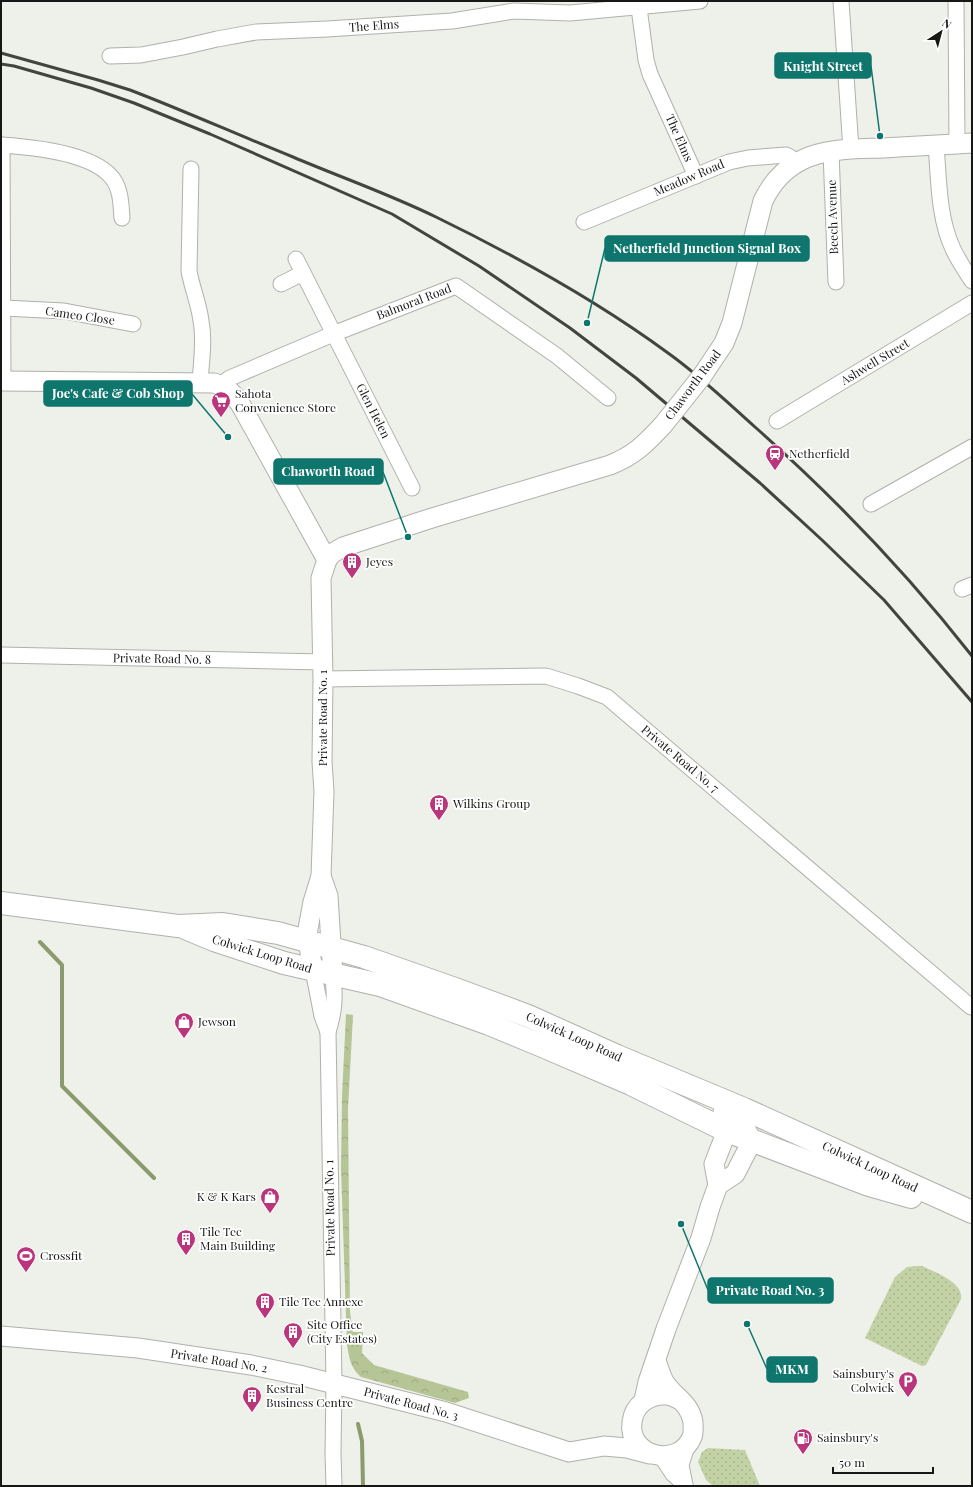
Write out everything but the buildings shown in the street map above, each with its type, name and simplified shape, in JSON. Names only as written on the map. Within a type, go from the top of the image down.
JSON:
[{"type":"main road","name":"Colwick Loop Road","points":[[1,903],[178,926],[223,924],[278,933],[308,943],[364,958],[455,989],[548,1025],[617,1056],[735,1118],[752,1141],[869,1185],[928,1203],[962,1208]]},
{"type":"main road","name":"Colwick Loop Road","points":[[178,926],[277,961],[380,985],[540,1044],[631,1084],[735,1118],[962,1208]]},
{"type":"street","name":"The Elms","points":[[110,56],[141,55],[256,32],[452,21],[514,11],[570,13],[639,8],[700,1]]},
{"type":"street","points":[[841,1],[851,150]]},
{"type":"street","points":[[792,165],[817,154],[831,152],[965,144],[956,1]]},
{"type":"street","name":"The Elms","points":[[639,8],[646,60],[650,74],[696,176]]},
{"type":"street","points":[[122,218],[117,187],[113,179],[95,164],[79,158],[45,150],[2,145],[1,231],[4,308],[2,381],[214,383],[228,389],[242,407],[326,560]]},
{"type":"street","points":[[936,145],[942,208],[946,229],[953,248],[972,281]]},
{"type":"street","name":"Beech Avenue","points":[[831,152],[836,282]]},
{"type":"street","name":"Meadow Road","points":[[584,222],[729,162],[743,158],[786,155],[790,157],[792,165]]},
{"type":"street","name":"Chaworth Road","points":[[326,560],[331,554],[343,547],[446,514],[610,466],[633,455],[650,438],[702,376],[724,344],[732,323],[763,201],[768,190],[792,165]]},
{"type":"street","points":[[191,169],[184,190],[188,271],[191,286],[200,312],[203,333],[200,383]]},
{"type":"street","name":"Glen Helen","points":[[296,259],[412,488]]},
{"type":"street","points":[[280,284],[303,273]]},
{"type":"street","name":"Balmoral Road","points":[[220,385],[230,378],[333,334],[456,286],[557,356],[608,398]]},
{"type":"street","name":"Ashwell Street","points":[[777,421],[972,303]]},
{"type":"street","name":"Cameo Close","points":[[4,308],[64,311],[133,324]]},
{"type":"street","points":[[871,504],[972,447]]},
{"type":"street","name":"Private Road No. 1","points":[[326,560],[321,578],[323,671],[322,762],[324,791],[321,876],[309,919],[307,934],[308,943],[335,999],[328,1032],[334,1383]]},
{"type":"street","name":"Private Road No. 8","points":[[1,655],[323,671]]},
{"type":"street","name":"Private Road No. 7","points":[[323,671],[546,676],[578,686],[607,698],[971,1007]]},
{"type":"street","name":"Private Road No. 1","points":[[321,876],[328,896],[331,949],[323,972],[322,1016],[328,1032]]},
{"type":"street","points":[[686,1486],[655,1455],[638,1444],[635,1440],[632,1429],[632,1422],[635,1412],[644,1400],[648,1382],[666,1329],[701,1238],[718,1185],[714,1164],[735,1118]]},
{"type":"street","points":[[718,1185],[735,1174],[752,1141]]},
{"type":"street","name":"Private Road No. 2","points":[[1,1336],[138,1348],[251,1365],[334,1383]]},
{"type":"street","points":[[656,1361],[665,1383],[686,1405],[691,1414],[694,1429],[681,1465],[686,1486]]},
{"type":"street","points":[[334,1383],[334,1486]]},
{"type":"street","name":"Private Road No. 3","points":[[334,1383],[468,1418],[569,1452],[604,1446],[627,1448],[655,1455]]},
{"type":"street","points":[[644,1400],[657,1395],[668,1395],[680,1400]]},
{"type":"street","name":"Private Road No. 3","points":[[604,1446],[632,1429]]},
{"type":"street","points":[[655,1455],[671,1455],[687,1446]]},
{"type":"green space","points":[[346,1014],[353,1015],[348,1109],[350,1312],[353,1332],[363,1332],[362,1353],[374,1365],[468,1392],[469,1398],[455,1403],[361,1377],[353,1367],[350,1359],[347,1345],[341,1169],[342,1096]]},
{"type":"green space","points":[[922,1266],[947,1278],[958,1288],[961,1293],[961,1299],[926,1365],[922,1366],[865,1338],[895,1277],[907,1267]]},
{"type":"green space","points":[[708,1448],[745,1450],[760,1486],[713,1486],[706,1480],[698,1462],[702,1452]]},
{"type":"waterway","points":[[40,942],[62,965],[62,1086],[154,1178]]},
{"type":"waterway","points":[[358,1424],[362,1441],[363,1486]]},
{"type":"railway","points":[[1,53],[130,90],[382,193],[436,217],[496,247],[526,263],[613,315],[691,370],[813,481],[896,566],[972,656]]},
{"type":"railway","points":[[1,64],[14,66],[91,88],[134,103],[210,134],[392,214],[479,266],[570,328],[636,378],[760,483],[884,600],[972,702]]},
{"type":"place","name":"Knight Street","points":[[880,136]]},
{"type":"place","name":"Netherfield Junction Signal Box","points":[[587,323]]},
{"type":"place","name":"Sahota Convenience Store","points":[[221,418]]},
{"type":"place","name":"Joe's Cafe & Cob Shop","points":[[228,437]]},
{"type":"place","name":"Netherfield","points":[[775,471]]},
{"type":"place","name":"Chaworth Road","points":[[408,537]]},
{"type":"place","name":"Jeyes","points":[[352,579]]},
{"type":"place","name":"Wilkins Group","points":[[439,821]]},
{"type":"place","name":"Jewson","points":[[184,1039]]},
{"type":"place","name":"K & K Kars","points":[[270,1214]]},
{"type":"place","name":"Private Road No. 3","points":[[681,1224]]},
{"type":"place","name":"Tile Tec Main Building","points":[[186,1256]]},
{"type":"place","name":"Crossfit","points":[[26,1273]]},
{"type":"place","name":"Tile Tec Annexe","points":[[265,1319]]},
{"type":"place","name":"MKM","points":[[747,1324]]},
{"type":"place","name":"Site Office (City Estates)","points":[[293,1349]]},
{"type":"place","name":"Sainsbury's Colwick","points":[[908,1398]]},
{"type":"place","name":"Kestral Business Centre","points":[[252,1413]]},
{"type":"place","name":"Sainsbury's","points":[[803,1455]]}]
